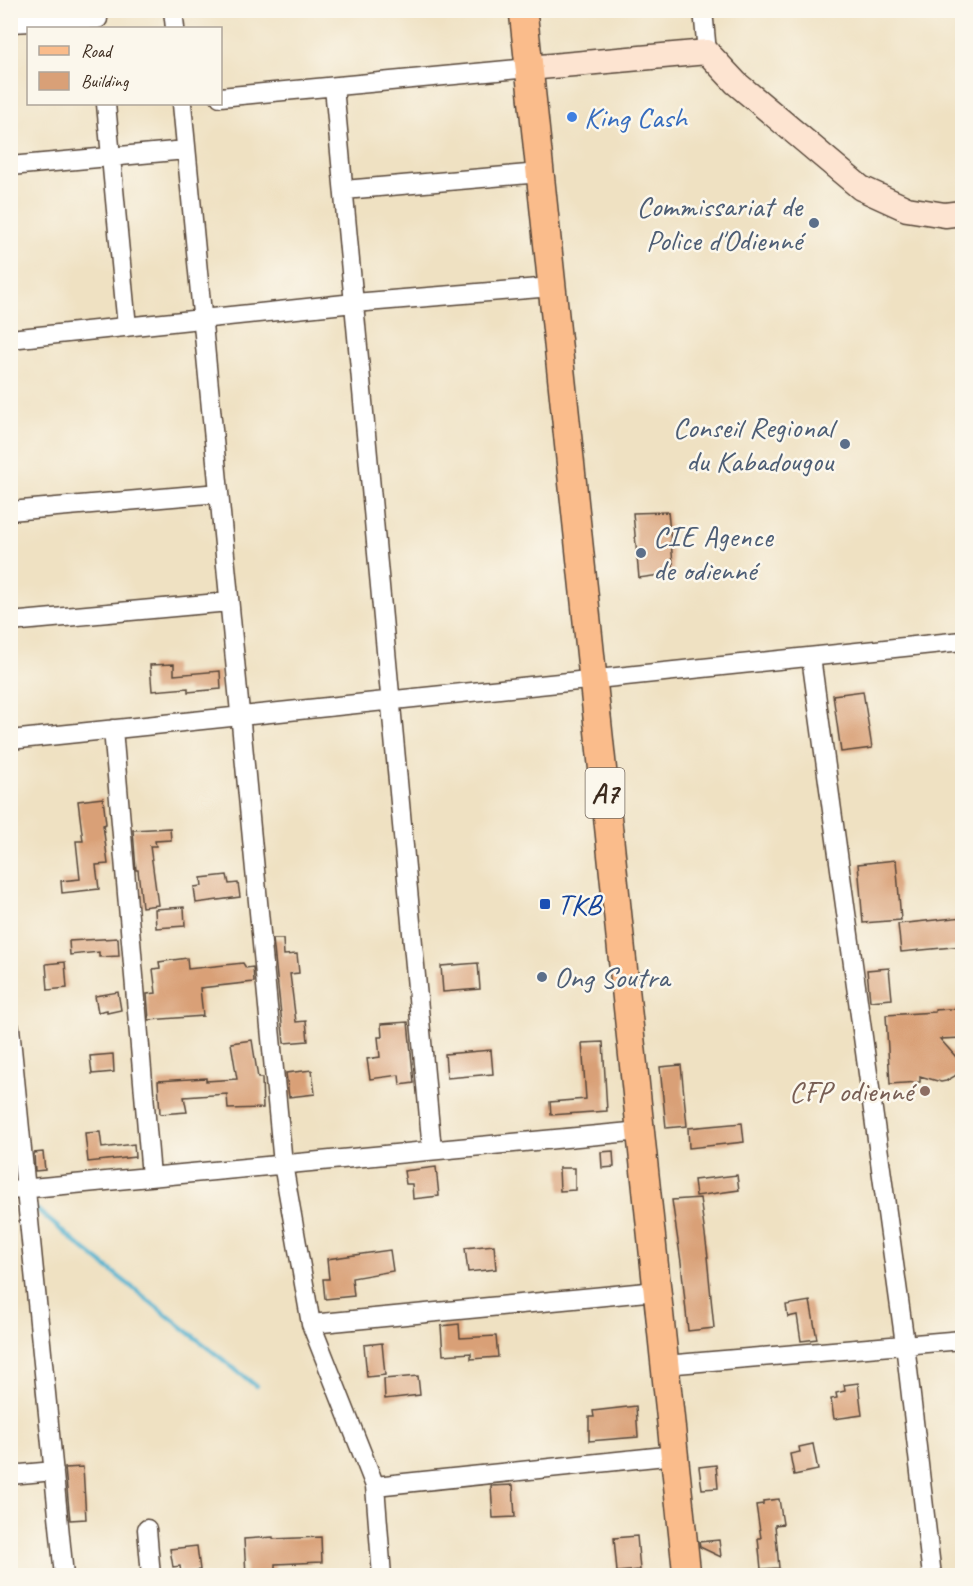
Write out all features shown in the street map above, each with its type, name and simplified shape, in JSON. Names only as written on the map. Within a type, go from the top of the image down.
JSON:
[{"type":"main road","name":"A7","points":[[523,10],[687,1575]]},
{"type":"street","points":[[173,10],[175,27]]},
{"type":"street","points":[[703,10],[707,52],[743,89],[861,188],[907,209],[945,215],[963,213]]},
{"type":"street","points":[[10,23],[98,19]]},
{"type":"street","points":[[222,97],[707,52]]},
{"type":"street","points":[[334,87],[432,1150]]},
{"type":"street","points":[[106,105],[127,327]]},
{"type":"street","points":[[182,105],[283,1164],[311,1324],[375,1486],[382,1575]]},
{"type":"street","points":[[10,166],[186,150]]},
{"type":"street","points":[[344,190],[540,173]]},
{"type":"street","points":[[10,339],[354,303],[552,286]]},
{"type":"street","points":[[10,511],[219,493]]},
{"type":"street","points":[[10,622],[229,602]]},
{"type":"street","points":[[10,740],[963,641]]},
{"type":"street","points":[[811,657],[905,1344],[932,1575]]},
{"type":"street","points":[[113,729],[151,1176]]},
{"type":"street","points":[[10,1028],[18,1189],[54,1471],[64,1575]]},
{"type":"street","points":[[18,1189],[641,1131]]},
{"type":"street","points":[[311,1324],[657,1291]]},
{"type":"street","points":[[665,1365],[963,1340]]},
{"type":"street","points":[[375,1486],[675,1455]]},
{"type":"street","points":[[10,1475],[54,1471]]},
{"type":"street","points":[[147,1529],[151,1575]]},
{"type":"building","points":[[668,512],[674,573],[639,578],[633,513]]},
{"type":"building","points":[[174,664],[174,675],[220,671],[221,689],[188,692],[188,688],[152,691],[150,665]]},
{"type":"building","points":[[863,691],[872,748],[841,752],[833,695]]},
{"type":"building","points":[[103,798],[106,824],[103,825],[108,864],[96,865],[99,889],[62,893],[61,881],[80,879],[76,841],[83,841],[78,801]]},
{"type":"building","points":[[170,828],[171,840],[155,841],[156,846],[150,846],[158,905],[142,907],[133,830]]},
{"type":"building","points":[[896,860],[901,920],[863,923],[858,864]]},
{"type":"building","points":[[227,875],[229,884],[238,883],[240,897],[196,903],[194,887],[202,886],[201,878]]},
{"type":"building","points":[[184,907],[185,926],[156,928],[155,909]]},
{"type":"building","points":[[963,917],[963,946],[901,952],[898,924]]},
{"type":"building","points":[[118,938],[119,956],[99,957],[99,952],[70,955],[69,941]]},
{"type":"building","points":[[273,939],[283,939],[284,955],[297,954],[299,973],[290,974],[296,1022],[306,1021],[308,1041],[284,1043]]},
{"type":"building","points":[[187,958],[188,969],[243,963],[246,968],[253,967],[254,982],[200,988],[203,1016],[149,1020],[147,994],[156,993],[153,969],[160,968],[159,962]]},
{"type":"building","points":[[65,962],[67,988],[48,990],[46,964]]},
{"type":"building","points":[[478,963],[480,989],[443,992],[441,966]]},
{"type":"building","points":[[889,968],[892,999],[870,1001],[867,970]]},
{"type":"building","points":[[118,992],[121,1010],[98,1012],[95,996]]},
{"type":"building","points":[[963,1008],[963,1038],[940,1039],[958,1061],[958,1072],[955,1076],[941,1082],[920,1076],[920,1082],[890,1084],[886,1015]]},
{"type":"building","points":[[408,1022],[414,1083],[400,1085],[399,1075],[370,1079],[367,1059],[380,1057],[378,1037],[382,1037],[381,1024]]},
{"type":"building","points":[[252,1040],[258,1078],[262,1078],[263,1108],[228,1109],[227,1094],[184,1097],[187,1112],[160,1114],[158,1081],[237,1079],[231,1043]]},
{"type":"building","points":[[603,1042],[607,1111],[551,1115],[550,1102],[586,1099],[582,1043]]},
{"type":"building","points":[[491,1050],[493,1074],[447,1078],[445,1054]]},
{"type":"building","points":[[113,1054],[114,1072],[92,1074],[90,1056]]},
{"type":"building","points":[[681,1065],[687,1126],[666,1128],[660,1067]]},
{"type":"building","points":[[312,1070],[315,1094],[289,1097],[286,1073]]},
{"type":"building","points":[[742,1123],[744,1142],[689,1148],[688,1128]]},
{"type":"building","points":[[100,1132],[102,1148],[134,1144],[135,1157],[88,1162],[85,1133]]},
{"type":"building","points":[[613,1151],[614,1167],[602,1168],[601,1152]]},
{"type":"building","points":[[43,1152],[45,1170],[35,1171],[34,1153]]},
{"type":"building","points":[[436,1167],[439,1196],[413,1199],[412,1184],[406,1184],[404,1171]]},
{"type":"building","points":[[559,1168],[575,1168],[575,1190],[560,1191]]},
{"type":"building","points":[[737,1175],[739,1190],[696,1196],[694,1180]]},
{"type":"building","points":[[700,1198],[714,1328],[688,1331],[672,1200]]},
{"type":"building","points":[[494,1245],[496,1269],[468,1272],[465,1248]]},
{"type":"building","points":[[390,1250],[393,1271],[352,1278],[354,1296],[325,1299],[323,1279],[329,1279],[327,1259]]},
{"type":"building","points":[[810,1301],[817,1339],[801,1341],[797,1315],[788,1317],[786,1305]]},
{"type":"building","points":[[459,1324],[460,1338],[496,1336],[498,1357],[471,1359],[471,1353],[443,1355],[441,1326]]},
{"type":"building","points":[[382,1343],[385,1375],[367,1377],[364,1345]]},
{"type":"building","points":[[418,1376],[420,1395],[385,1399],[384,1379]]},
{"type":"building","points":[[858,1383],[862,1415],[834,1419],[831,1399],[837,1398],[836,1393],[845,1391],[844,1385]]},
{"type":"building","points":[[636,1406],[638,1437],[589,1441],[589,1417],[594,1417],[593,1411]]},
{"type":"building","points":[[813,1444],[818,1470],[794,1475],[790,1454],[800,1452],[799,1447]]},
{"type":"building","points":[[716,1465],[718,1488],[702,1489],[699,1467]]},
{"type":"building","points":[[83,1467],[86,1519],[70,1520],[65,1468]]},
{"type":"building","points":[[513,1485],[515,1517],[493,1518],[491,1486]]},
{"type":"building","points":[[779,1499],[783,1524],[775,1525],[779,1568],[761,1569],[758,1538],[761,1538],[756,1505],[763,1504],[763,1501]]},
{"type":"building","points":[[637,1536],[640,1570],[617,1572],[614,1538]]},
{"type":"building","points":[[273,1537],[273,1539],[321,1537],[322,1562],[275,1564],[275,1575],[246,1575],[244,1539]]},
{"type":"building","points":[[719,1540],[721,1557],[700,1547],[699,1542]]},
{"type":"building","points":[[197,1546],[200,1570],[181,1573],[180,1566],[173,1567],[170,1549]]},
{"type":"waterway","points":[[34,1207],[256,1386]]},
{"type":"place","name":"King Cash","points":[[572,117]]},
{"type":"place","name":"Commissariat de Police d'Odienné","points":[[814,223]]},
{"type":"place","name":"Conseil Regional du Kabadougou","points":[[845,444]]},
{"type":"place","name":"CIE Agence de odienné","points":[[641,553]]},
{"type":"place","name":"TKB","points":[[545,904]]},
{"type":"place","name":"Ong Soutra","points":[[542,977]]},
{"type":"place","name":"CFP odienné","points":[[925,1091]]}]
